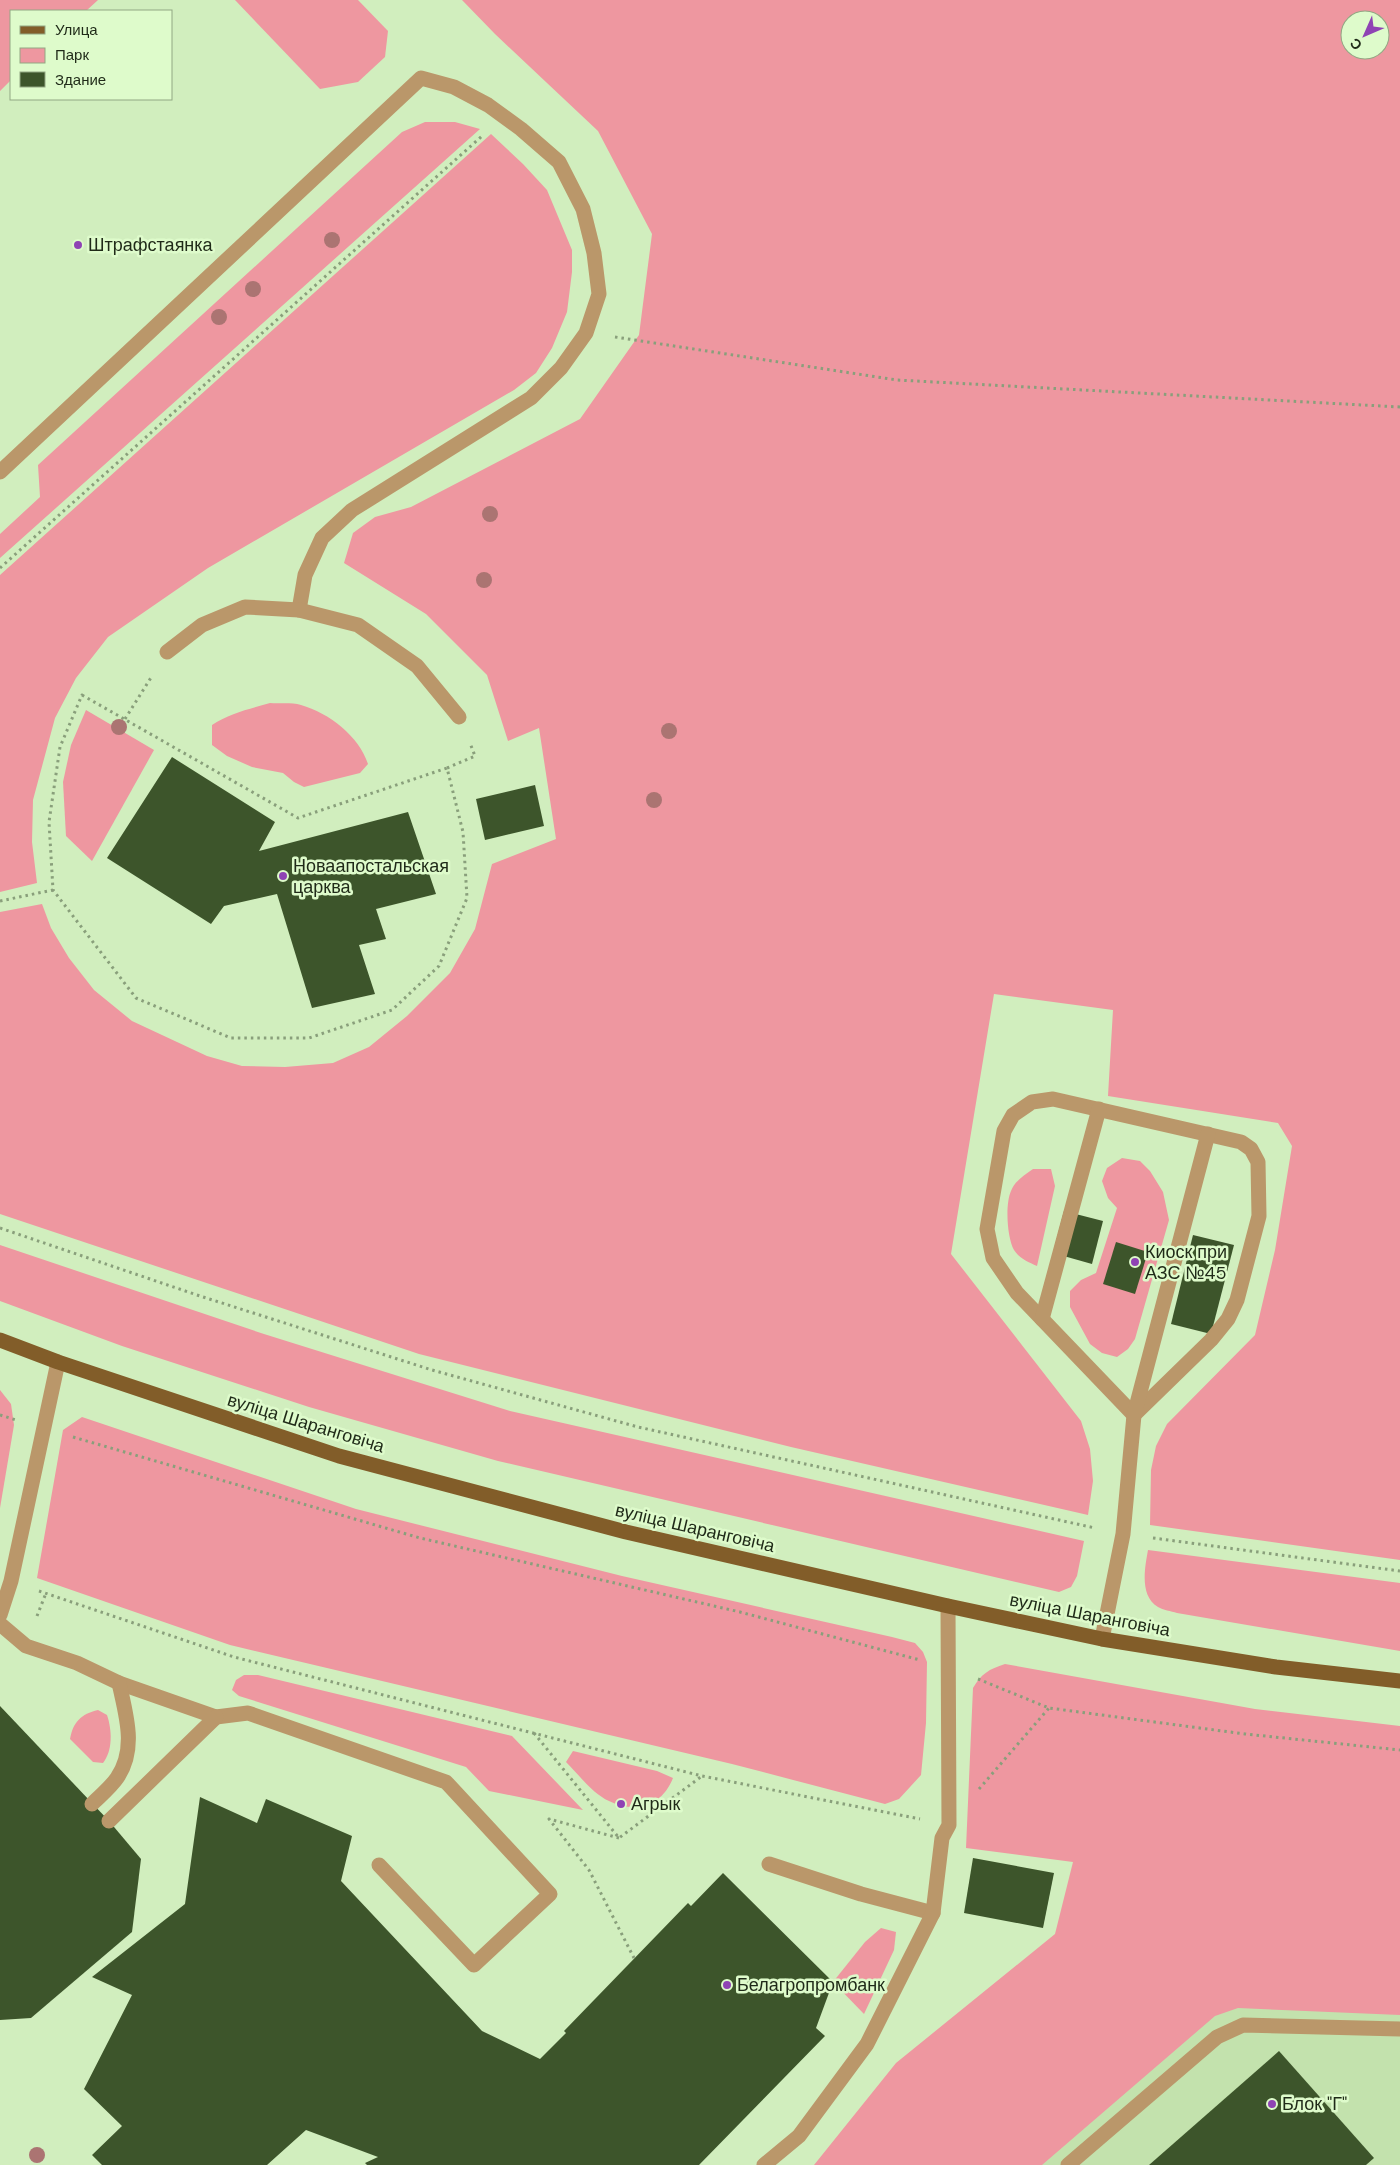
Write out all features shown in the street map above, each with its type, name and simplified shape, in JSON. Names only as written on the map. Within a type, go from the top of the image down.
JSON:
[{"type":"main road","name":"вуліца Шаранговіча","points":[[0,1340],[58,1362],[338,1456],[626,1532],[948,1606],[1102,1639],[1276,1667],[1400,1681]]},
{"type":"lane","points":[[0,472],[421,78],[454,87],[488,105],[559,162],[583,209],[594,254],[599,294],[586,332],[562,368],[532,398],[352,510],[322,538],[305,575],[299,610]]},
{"type":"lane","points":[[166,652],[202,625],[245,607],[299,610],[358,625],[416,666],[459,717]]},
{"type":"lane","points":[[1053,1099],[1241,1142],[1251,1149],[1258,1162],[1259,1216],[1238,1300],[1228,1319],[1211,1340],[1134,1415],[1017,1293],[993,1258],[987,1229],[1004,1131],[1013,1114],[1032,1102],[1053,1099]]},
{"type":"lane","points":[[1042,1319],[1099,1109]]},
{"type":"lane","points":[[1102,1639],[1123,1534],[1134,1415],[1208,1134]]},
{"type":"lane","points":[[0,1616],[11,1581],[58,1362]]},
{"type":"lane","points":[[764,2165],[799,2136],[867,2044],[933,1913],[942,1838],[949,1825],[948,1606]]},
{"type":"lane","points":[[0,1624],[26,1646],[77,1663],[119,1683],[216,1717],[248,1713],[446,1782],[550,1894],[474,1965],[379,1865]]},
{"type":"lane","points":[[92,1804],[117,1778],[129,1750],[127,1724],[119,1683]]},
{"type":"lane","points":[[109,1821],[216,1717]]},
{"type":"lane","points":[[769,1864],[861,1894],[933,1913]]},
{"type":"lane","points":[[1068,2165],[1217,2037],[1243,2025],[1400,2029]]},
{"type":"path","points":[[0,568],[504,117]]},
{"type":"path","points":[[586,332],[897,380],[1400,407]]},
{"type":"path","points":[[125,719],[166,652]]},
{"type":"path","points":[[82,694],[298,818],[446,768],[463,832],[466,898],[439,966],[392,1010],[308,1038],[231,1038],[136,998],[53,890],[49,822],[60,747],[82,694]]},
{"type":"path","points":[[0,901],[53,890]]},
{"type":"path","points":[[0,1228],[200,1296],[432,1370],[638,1427],[1123,1534],[1400,1572]]},
{"type":"path","points":[[0,1415],[420,1538],[740,1612],[949,1668],[1049,1708],[1245,1734],[1400,1750]]},
{"type":"path","points":[[11,1581],[234,1657],[702,1776],[949,1825],[1049,1708]]},
{"type":"path","points":[[534,1732],[619,1838]]},
{"type":"path","points":[[619,1838],[702,1776]]},
{"type":"path","points":[[619,1838],[549,1819],[589,1870],[634,1958]]},
{"type":"shaded area","points":[[1118,1959],[1400,1968],[1400,2165],[886,2165]]},
{"type":"green space","points":[[0,0],[98,0],[87,10],[10,10],[10,81],[0,91]]},
{"type":"green space","points":[[235,0],[358,0],[388,31],[385,57],[358,82],[320,89]]},
{"type":"green space","points":[[462,0],[1400,0],[1400,1560],[1150,1525],[1151,1470],[1156,1446],[1167,1424],[1255,1335],[1275,1250],[1292,1146],[1278,1123],[1108,1096],[1113,1010],[994,994],[951,1254],[1081,1421],[1090,1449],[1093,1481],[1088,1515],[791,1447],[419,1354],[0,1214],[0,912],[42,904],[51,928],[69,958],[94,990],[132,1021],[207,1056],[242,1066],[285,1067],[333,1063],[369,1047],[407,1016],[450,973],[475,929],[492,864],[556,839],[539,728],[508,741],[487,675],[426,614],[344,563],[353,533],[375,517],[411,507],[580,419],[639,335],[652,234],[598,131],[495,34]]},
{"type":"green space","points":[[425,122],[455,122],[480,129],[0,558],[0,534],[40,497],[38,465],[402,132]]},
{"type":"green space","points":[[491,134],[547,190],[572,250],[572,272],[567,312],[552,348],[536,373],[514,390],[208,568],[108,637],[76,678],[55,718],[33,800],[32,842],[37,883],[0,892],[0,575]]},
{"type":"green space","points":[[270,703],[301,705],[332,720],[342,727],[358,744],[368,764],[360,773],[304,787],[283,773],[252,767],[227,756],[212,745],[212,725],[233,714]]},
{"type":"green space","points":[[86,710],[154,750],[92,861],[66,836],[63,782],[71,745]]},
{"type":"green space","points":[[1122,1158],[1140,1161],[1150,1171],[1163,1192],[1169,1220],[1135,1339],[1128,1349],[1117,1357],[1102,1353],[1090,1344],[1070,1307],[1070,1291],[1081,1280],[1096,1273],[1117,1208],[1108,1198],[1102,1181],[1107,1168]]},
{"type":"green space","points":[[1033,1169],[1051,1169],[1055,1186],[1037,1266],[1021,1258],[1014,1250],[1008,1221],[1009,1197],[1013,1187],[1020,1178]]},
{"type":"green space","points":[[0,1245],[264,1334],[510,1411],[1084,1541],[1077,1576],[1071,1587],[1059,1592],[498,1461],[309,1407],[122,1346],[0,1301]]},
{"type":"green space","points":[[0,1390],[11,1404],[14,1425],[0,1508]]},
{"type":"green space","points":[[82,1417],[356,1509],[622,1576],[915,1643],[923,1652],[927,1662],[926,1723],[921,1775],[899,1799],[885,1804],[732,1764],[230,1645],[37,1578],[63,1430]]},
{"type":"green space","points":[[1148,1550],[1400,1583],[1400,1651],[1177,1613],[1160,1608],[1152,1602],[1146,1589],[1145,1573]]},
{"type":"green space","points":[[1005,1664],[1255,1709],[1400,1726],[1400,2015],[1238,2008],[1215,2016],[1042,2165],[814,2165],[896,2063],[1055,1934],[1073,1862],[966,1848],[973,1688],[986,1673]]},
{"type":"green space","points":[[244,1675],[258,1675],[512,1736],[583,1810],[489,1791],[466,1767],[239,1696],[232,1690],[236,1680]]},
{"type":"green space","points":[[98,1710],[107,1715],[111,1733],[109,1752],[103,1763],[93,1762],[70,1739],[73,1728],[82,1716]]},
{"type":"green space","points":[[573,1751],[657,1771],[673,1778],[662,1795],[647,1805],[629,1807],[619,1805],[597,1794],[566,1762]]},
{"type":"green space","points":[[881,1928],[896,1932],[894,1950],[864,2014],[833,1982],[865,1942]]},
{"type":"building","name":"Новаапостальская царква","points":[[172,757],[275,822],[259,851],[408,812],[436,894],[376,909],[386,939],[359,945],[375,994],[312,1008],[277,894],[224,906],[211,924],[107,858]]},
{"type":"building","points":[[535,785],[544,826],[485,840],[476,799]]},
{"type":"building","points":[[1064,1211],[1103,1221],[1092,1264],[1053,1253]]},
{"type":"building","points":[[1193,1235],[1234,1245],[1211,1334],[1171,1324]]},
{"type":"building","points":[[1116,1242],[1148,1252],[1135,1294],[1103,1284]]},
{"type":"building","points":[[0,1706],[109,1821],[141,1859],[132,1932],[31,2018],[0,2020]]},
{"type":"building","points":[[200,1797],[257,1823],[266,1799],[352,1836],[341,1881],[482,2031],[540,2059],[566,2033],[564,2031],[688,1903],[691,1906],[723,1873],[833,1982],[816,2028],[825,2036],[699,2165],[367,2165],[365,2163],[378,2157],[306,2130],[267,2165],[102,2165],[92,2155],[122,2126],[84,2089],[132,1995],[92,1977],[185,1904]]},
{"type":"building","points":[[973,1858],[1054,1873],[1043,1928],[964,1913]]},
{"type":"building","name":"Блок \"Г\"","points":[[1279,2051],[1374,2158],[1366,2165],[1149,2165]]},
{"type":"place","name":"Штрафстаянка","points":[[78,245]]},
{"type":"place","name":"Новаапостальская царква","points":[[283,876]]},
{"type":"place","name":"Киоск при АЗС №45","points":[[1135,1262]]},
{"type":"place","name":"Агрык","points":[[621,1804]]},
{"type":"place","name":"Белагропромбанк","points":[[727,1985]]},
{"type":"place","name":"Блок \"Г\"","points":[[1272,2104]]}]
